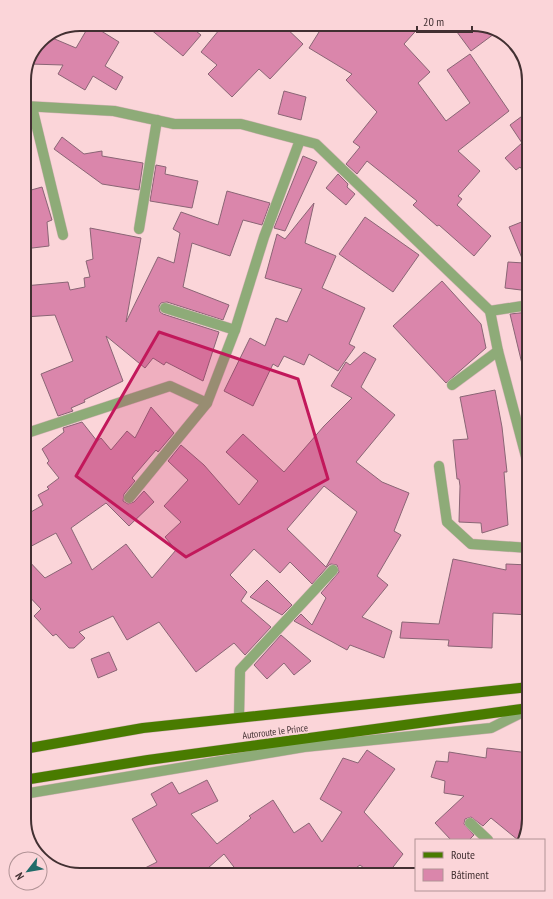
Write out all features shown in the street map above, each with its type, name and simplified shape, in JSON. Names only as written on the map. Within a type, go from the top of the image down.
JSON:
[{"type":"main road","name":"Autoroute le Prince","points":[[31,748],[143,728],[522,688]]},
{"type":"main road","name":"Autoroute le Prince","points":[[31,779],[148,760],[522,709]]},
{"type":"street","points":[[31,106],[114,111],[174,124],[241,124],[316,144],[490,311],[498,351],[522,442]]},
{"type":"street","points":[[31,117],[63,235]]},
{"type":"street","points":[[139,229],[157,120]]},
{"type":"street","points":[[129,498],[207,403],[235,330],[264,237],[300,140]]},
{"type":"street","points":[[490,311],[522,306]]},
{"type":"street","points":[[165,308],[235,330]]},
{"type":"street","points":[[452,385],[498,351]]},
{"type":"street","points":[[31,432],[170,386],[207,403]]},
{"type":"street","points":[[439,466],[447,522],[471,544],[522,548]]},
{"type":"street","points":[[239,717],[240,670],[333,570]]},
{"type":"street","points":[[31,793],[304,747],[491,728],[522,712]]},
{"type":"street","points":[[470,824],[487,839]]},
{"type":"highlighted area","points":[[159,332],[298,379],[328,479],[186,557],[76,476]]},
{"type":"building","points":[[86,31],[101,31],[119,42],[105,66],[123,77],[116,90],[93,76],[85,90],[58,74],[63,65],[34,64],[36,58],[45,45],[54,39],[76,48]]},
{"type":"building","points":[[153,31],[196,31],[201,35],[183,56]]},
{"type":"building","points":[[218,31],[289,31],[303,44],[270,79],[259,69],[232,97],[208,74],[217,65],[201,52]]},
{"type":"building","points":[[320,31],[416,31],[404,44],[430,72],[418,83],[446,121],[470,103],[447,70],[470,54],[509,111],[458,151],[480,171],[458,196],[462,199],[457,205],[491,236],[474,256],[439,225],[437,226],[413,205],[417,201],[367,161],[357,174],[346,164],[360,147],[353,142],[377,112],[346,80],[352,74],[309,48]]},
{"type":"building","points":[[456,31],[476,31],[492,35],[471,51]]},
{"type":"building","points":[[284,91],[306,97],[301,120],[278,114]]},
{"type":"building","points":[[522,116],[522,143],[510,125]]},
{"type":"building","points":[[62,137],[84,154],[102,151],[102,156],[143,163],[139,190],[102,184],[54,149]]},
{"type":"building","points":[[522,143],[522,169],[520,167],[516,170],[505,158]]},
{"type":"building","points":[[303,156],[317,162],[285,231],[274,228]]},
{"type":"building","points":[[156,165],[166,167],[165,174],[198,181],[192,208],[150,201]]},
{"type":"building","points":[[338,174],[348,184],[347,187],[355,194],[346,205],[326,188]]},
{"type":"building","points":[[42,187],[52,220],[47,222],[49,246],[31,248],[31,190]]},
{"type":"building","points":[[227,191],[270,203],[262,225],[243,220],[230,256],[192,243],[183,287],[229,305],[223,320],[167,302],[161,303],[159,306],[160,312],[163,314],[219,332],[203,381],[166,362],[164,365],[153,358],[145,368],[106,336],[123,381],[84,400],[85,402],[71,408],[73,411],[58,416],[41,374],[73,361],[55,315],[31,317],[31,285],[68,282],[70,290],[85,287],[84,278],[90,277],[86,261],[93,259],[90,228],[141,238],[126,322],[158,257],[174,263],[180,233],[173,229],[181,212],[218,225]]},
{"type":"building","points":[[314,203],[305,243],[336,256],[322,288],[365,308],[349,344],[355,347],[338,371],[309,354],[304,365],[284,356],[278,367],[273,364],[253,406],[224,391],[250,338],[265,346],[276,318],[287,322],[302,289],[265,278],[277,234],[285,239]]},
{"type":"building","points":[[365,217],[419,255],[393,292],[339,254]]},
{"type":"building","points":[[522,222],[522,258],[509,227]]},
{"type":"building","points":[[508,262],[522,263],[522,290],[505,288]]},
{"type":"building","points":[[442,281],[481,324],[486,348],[446,383],[393,326]]},
{"type":"building","points":[[522,313],[522,364],[510,314]]},
{"type":"building","points":[[364,352],[376,359],[361,387],[395,415],[356,462],[382,482],[409,493],[394,531],[401,535],[377,576],[388,585],[362,617],[392,631],[384,658],[350,645],[347,650],[294,621],[301,614],[312,625],[326,598],[321,593],[339,572],[337,565],[329,565],[312,584],[290,562],[280,573],[254,549],[230,575],[247,592],[241,601],[271,627],[245,655],[234,643],[196,672],[159,622],[127,640],[113,616],[79,632],[85,638],[74,648],[69,648],[56,634],[53,636],[34,616],[41,609],[31,598],[31,563],[45,578],[72,563],[56,533],[31,546],[31,512],[43,505],[38,495],[49,489],[47,487],[59,478],[47,463],[49,461],[42,449],[64,432],[63,428],[82,422],[97,441],[101,438],[111,450],[127,431],[135,438],[151,407],[174,433],[158,452],[156,450],[132,478],[135,481],[124,494],[123,501],[128,504],[134,502],[144,491],[154,502],[129,526],[106,503],[71,528],[92,570],[126,544],[152,578],[176,550],[165,537],[181,522],[164,506],[188,480],[168,461],[181,445],[204,465],[239,505],[258,481],[226,452],[243,434],[284,472],[324,426],[352,398],[331,386],[346,362],[350,365]],"holes":[[[324,486],[357,512],[326,567],[287,529]]]},
{"type":"building","points":[[495,390],[502,427],[507,472],[504,472],[508,525],[482,533],[481,523],[459,522],[460,486],[459,479],[457,479],[453,440],[468,439],[460,397]]},
{"type":"building","points":[[453,559],[506,570],[506,564],[522,565],[522,615],[493,613],[492,648],[448,646],[449,640],[400,638],[402,622],[439,624]]},
{"type":"building","points":[[267,580],[292,605],[282,615],[250,597]]},
{"type":"building","points":[[281,635],[311,661],[294,675],[284,663],[267,679],[254,665]]},
{"type":"building","points":[[109,652],[117,670],[98,678],[91,659]]},
{"type":"building","points":[[487,748],[522,752],[522,825],[518,838],[517,839],[491,818],[483,826],[471,817],[465,819],[464,824],[474,835],[470,839],[450,839],[435,823],[464,796],[444,793],[445,781],[431,777],[436,761],[448,762],[449,752],[486,758]]},
{"type":"building","points":[[367,750],[395,769],[364,812],[403,854],[392,868],[364,868],[360,865],[356,868],[235,868],[224,854],[208,868],[145,868],[157,862],[132,819],[157,805],[151,794],[172,782],[179,794],[207,780],[218,801],[191,814],[217,844],[251,818],[249,816],[273,800],[294,833],[309,823],[322,842],[342,812],[320,799],[343,758],[358,763]]}]
